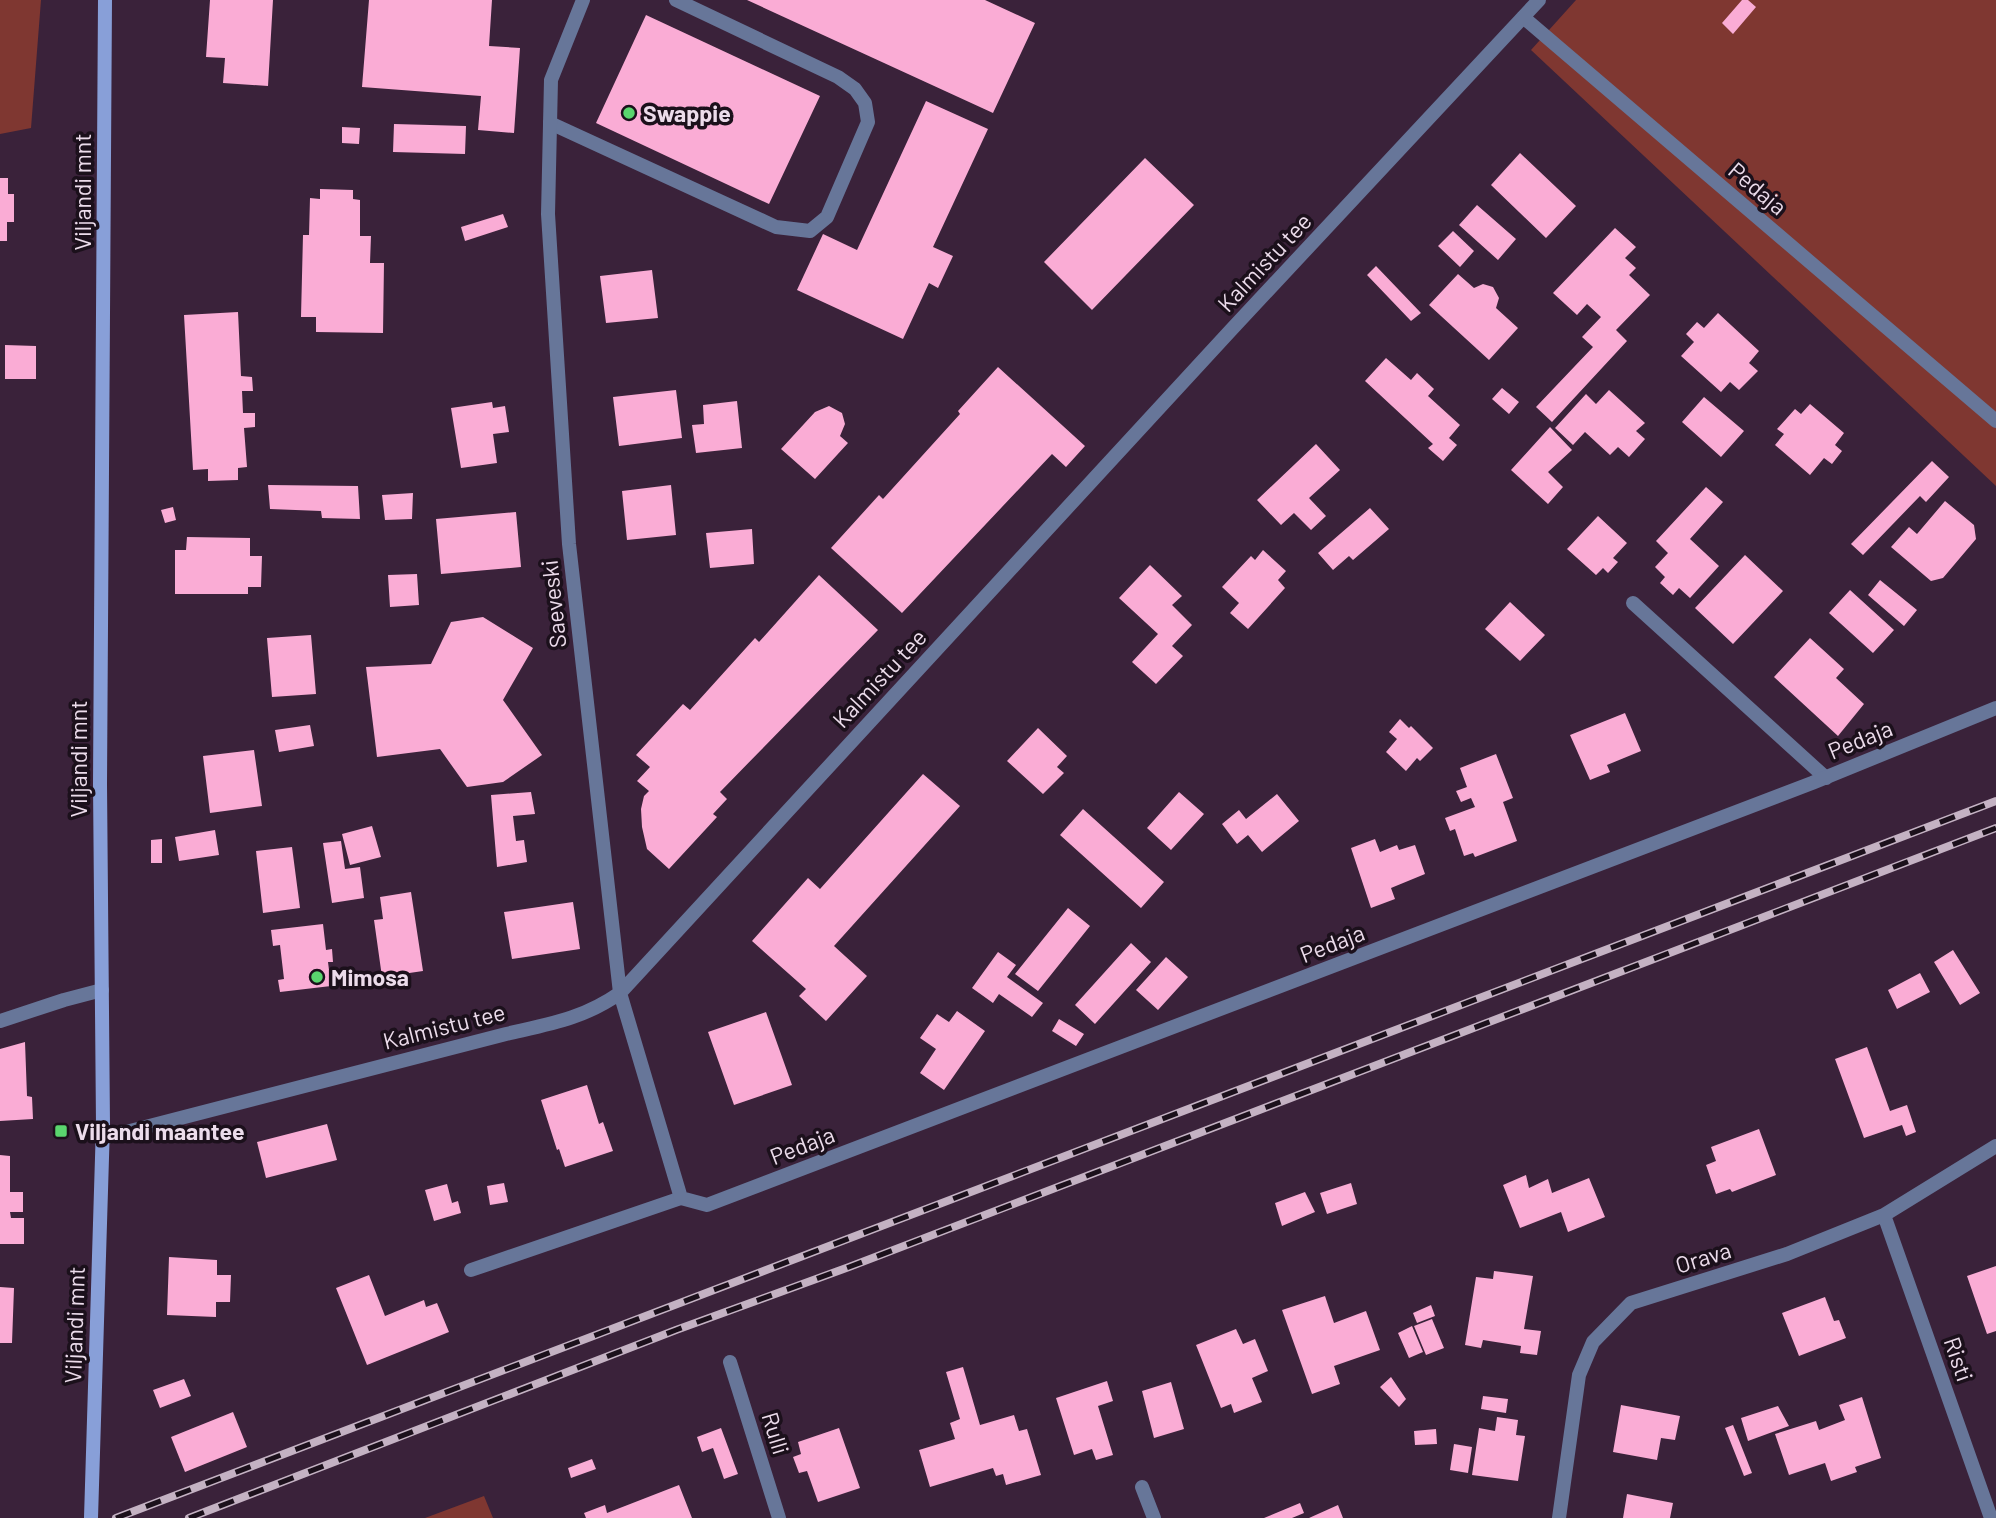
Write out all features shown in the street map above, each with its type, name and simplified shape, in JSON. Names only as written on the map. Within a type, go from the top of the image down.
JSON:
[{"type":"main road","name":"Viljandi mnt","points":[[91,1518],[103,1138],[100,784],[105,0]]},
{"type":"street","name":"Saeveski","points":[[583,0],[551,80],[548,214],[569,544],[620,993],[681,1198]]},
{"type":"street","points":[[550,123],[776,227],[810,231],[827,216],[868,122],[865,103],[855,89],[838,77],[676,0]]},
{"type":"street","name":"Kalmistu tee","points":[[103,1138],[572,1019],[599,1008],[620,993],[1539,0]]},
{"type":"street","name":"Pedaja","points":[[1523,17],[1996,421]]},
{"type":"street","points":[[1633,603],[1826,778]]},
{"type":"street","name":"Pedaja","points":[[681,1198],[707,1205],[1826,778],[1996,708]]},
{"type":"street","points":[[0,1021],[102,990]]},
{"type":"street","name":"Orava","points":[[1559,1518],[1579,1375],[1593,1342],[1631,1303],[1787,1254],[1884,1215],[1996,1146]]},
{"type":"street","points":[[471,1270],[681,1198]]},
{"type":"street","name":"Risti","points":[[1884,1215],[1990,1518]]},
{"type":"street","name":"Rulli","points":[[730,1362],[779,1518]]},
{"type":"street","points":[[1142,1487],[1154,1518]]},
{"type":"shaded area","points":[[0,0],[41,0],[31,128],[0,134]]},
{"type":"shaded area","points":[[1576,0],[1996,0],[1996,486],[1531,50]]},
{"type":"shaded area","points":[[484,1496],[493,1518],[425,1518]]},
{"type":"building","points":[[210,0],[273,0],[268,86],[223,83],[225,58],[206,57]]},
{"type":"building","points":[[369,0],[492,0],[489,46],[520,48],[514,133],[478,130],[481,96],[362,87]]},
{"type":"building","points":[[747,0],[985,0],[1035,23],[993,113]]},
{"type":"building","points":[[1742,0],[1748,0],[1756,7],[1733,34],[1722,23]]},
{"type":"building","points":[[646,15],[820,96],[769,204],[596,123]]},
{"type":"building","points":[[926,101],[988,129],[933,247],[953,256],[938,288],[929,283],[903,339],[797,290],[823,234],[857,250]]},
{"type":"building","points":[[394,124],[466,126],[465,154],[393,152]]},
{"type":"building","points":[[342,127],[360,128],[359,144],[342,143]]},
{"type":"building","points":[[1520,153],[1576,206],[1546,238],[1491,185]]},
{"type":"building","points":[[1145,158],[1194,205],[1092,310],[1044,262]]},
{"type":"building","points":[[0,178],[8,178],[8,194],[14,194],[14,222],[7,222],[7,241],[0,241]]},
{"type":"building","points":[[320,189],[353,190],[353,199],[360,200],[360,236],[371,236],[370,263],[384,263],[383,333],[316,332],[316,317],[301,317],[303,235],[309,235],[310,198],[320,199]]},
{"type":"building","points":[[1477,205],[1516,239],[1498,260],[1459,225]]},
{"type":"building","points":[[503,214],[508,227],[465,241],[461,227]]},
{"type":"building","points":[[1615,228],[1636,247],[1625,258],[1636,268],[1629,275],[1650,295],[1616,330],[1627,341],[1552,422],[1536,407],[1593,347],[1582,337],[1601,317],[1587,304],[1577,315],[1553,293]]},
{"type":"building","points":[[1453,231],[1474,251],[1460,267],[1438,246]]},
{"type":"building","points":[[1376,266],[1421,313],[1411,321],[1367,275]]},
{"type":"building","points":[[652,270],[658,318],[606,323],[600,276]]},
{"type":"building","points":[[1458,274],[1474,288],[1483,284],[1493,287],[1499,298],[1496,308],[1518,328],[1489,360],[1429,305]]},
{"type":"building","points":[[238,312],[241,376],[252,377],[253,391],[242,391],[243,413],[255,413],[255,427],[244,428],[247,467],[238,468],[238,480],[208,481],[208,469],[193,470],[184,315]]},
{"type":"building","points":[[1718,313],[1759,351],[1749,363],[1758,371],[1739,390],[1730,382],[1721,392],[1681,356],[1694,342],[1686,334],[1697,322],[1704,328]]},
{"type":"building","points":[[5,345],[36,346],[36,379],[5,379]]},
{"type":"building","points":[[1386,358],[1411,380],[1417,373],[1434,389],[1428,396],[1460,425],[1449,438],[1457,445],[1443,461],[1428,448],[1433,444],[1365,381]]},
{"type":"building","points":[[998,367],[1085,446],[1066,467],[1052,454],[902,613],[831,548],[879,495],[883,499],[960,414],[958,411]]},
{"type":"building","points":[[1502,388],[1519,402],[1509,414],[1492,399]]},
{"type":"building","points":[[676,390],[682,438],[619,446],[613,397]]},
{"type":"building","points":[[1609,390],[1645,423],[1636,431],[1645,439],[1629,457],[1618,447],[1610,455],[1585,432],[1573,445],[1555,428],[1586,394],[1596,404]]},
{"type":"building","points":[[1704,397],[1744,431],[1721,457],[1682,422]]},
{"type":"building","points":[[737,401],[742,448],[696,453],[692,425],[704,424],[703,405]]},
{"type":"building","points":[[492,402],[493,408],[505,406],[509,432],[493,434],[497,463],[461,468],[451,408]]},
{"type":"building","points":[[1810,404],[1844,433],[1835,445],[1842,451],[1832,464],[1824,458],[1810,475],[1775,445],[1784,434],[1777,429],[1795,409],[1801,414]]},
{"type":"building","points":[[829,406],[842,413],[845,424],[840,436],[848,443],[815,479],[781,449],[815,412]]},
{"type":"building","points":[[1550,427],[1572,450],[1548,472],[1563,487],[1548,504],[1511,470]]},
{"type":"building","points":[[1316,444],[1340,470],[1309,498],[1326,516],[1311,530],[1294,513],[1281,525],[1257,500]]},
{"type":"building","points":[[1932,461],[1949,477],[1926,502],[1920,496],[1863,555],[1851,544]]},
{"type":"building","points":[[268,485],[358,486],[360,519],[322,518],[321,511],[270,509]]},
{"type":"building","points":[[671,485],[676,535],[627,540],[622,491]]},
{"type":"building","points":[[1706,487],[1723,502],[1690,539],[1719,566],[1690,598],[1679,588],[1673,595],[1660,583],[1665,577],[1655,567],[1668,553],[1656,541]]},
{"type":"building","points":[[413,493],[412,519],[385,520],[382,495]]},
{"type":"building","points":[[1945,501],[1974,525],[1976,539],[1943,578],[1931,581],[1891,547],[1909,527],[1917,534]]},
{"type":"building","points":[[173,507],[176,520],[165,523],[161,510]]},
{"type":"building","points":[[1370,508],[1389,529],[1353,560],[1349,556],[1333,570],[1318,553]]},
{"type":"building","points":[[516,512],[521,567],[441,574],[436,519]]},
{"type":"building","points":[[1598,516],[1627,543],[1613,558],[1618,562],[1608,573],[1603,568],[1596,575],[1567,549]]},
{"type":"building","points":[[752,529],[754,564],[710,568],[706,533]]},
{"type":"building","points":[[187,537],[250,538],[250,556],[262,556],[261,587],[248,587],[248,594],[175,594],[175,550],[186,550]]},
{"type":"building","points":[[1263,550],[1286,571],[1278,580],[1285,588],[1248,629],[1230,613],[1239,603],[1222,587],[1251,556],[1255,560]]},
{"type":"building","points":[[1745,555],[1783,591],[1733,644],[1695,608]]},
{"type":"building","points":[[1150,565],[1182,596],[1172,605],[1192,625],[1172,646],[1183,656],[1156,684],[1132,662],[1158,634],[1119,598]]},
{"type":"building","points":[[417,574],[419,605],[390,607],[388,575]]},
{"type":"building","points":[[819,575],[878,630],[720,792],[727,799],[713,814],[717,817],[669,869],[647,849],[641,809],[644,796],[649,791],[637,781],[650,767],[636,755],[683,704],[690,710],[755,638],[759,642]]},
{"type":"building","points":[[1880,580],[1917,610],[1904,626],[1868,595]]},
{"type":"building","points":[[1850,590],[1894,630],[1873,653],[1829,613]]},
{"type":"building","points":[[1510,602],[1545,635],[1520,661],[1485,629]]},
{"type":"building","points":[[483,617],[533,648],[503,700],[542,755],[503,782],[467,787],[440,749],[377,757],[366,667],[431,664],[451,622]]},
{"type":"building","points":[[311,635],[316,694],[272,697],[267,638]]},
{"type":"building","points":[[1810,638],[1844,669],[1836,678],[1864,704],[1838,736],[1774,677]]},
{"type":"building","points":[[1625,713],[1641,751],[1607,765],[1610,772],[1590,780],[1570,735]]},
{"type":"building","points":[[1400,719],[1433,748],[1420,761],[1417,758],[1406,771],[1386,752],[1397,739],[1389,732]]},
{"type":"building","points":[[310,725],[314,746],[279,752],[275,730]]},
{"type":"building","points":[[1038,728],[1067,756],[1057,767],[1064,773],[1043,794],[1007,761]]},
{"type":"building","points":[[254,750],[262,806],[210,813],[203,756]]},
{"type":"building","points":[[1496,754],[1513,798],[1503,802],[1517,841],[1475,857],[1473,853],[1464,856],[1455,829],[1450,831],[1445,818],[1475,807],[1471,798],[1461,802],[1456,791],[1467,787],[1460,768]]},
{"type":"building","points":[[923,774],[960,806],[834,946],[867,976],[826,1021],[799,996],[806,989],[752,941],[808,878],[820,889]]},
{"type":"building","points":[[531,792],[535,814],[513,816],[516,841],[524,840],[527,862],[497,867],[491,795]]},
{"type":"building","points":[[1179,792],[1204,814],[1171,850],[1147,828]]},
{"type":"building","points":[[1277,794],[1299,821],[1262,852],[1248,835],[1237,844],[1222,824],[1239,810],[1246,819]]},
{"type":"building","points":[[1083,809],[1164,882],[1141,908],[1060,835]]},
{"type":"building","points":[[372,826],[381,857],[350,865],[342,834]]},
{"type":"building","points":[[215,830],[219,855],[179,861],[175,837]]},
{"type":"building","points":[[162,839],[162,863],[151,863],[151,840]]},
{"type":"building","points":[[1375,839],[1380,852],[1397,845],[1399,850],[1415,845],[1425,874],[1391,888],[1395,899],[1371,908],[1351,848]]},
{"type":"building","points":[[341,841],[345,869],[360,867],[364,898],[332,903],[323,843]]},
{"type":"building","points":[[292,847],[300,908],[263,913],[256,851]]},
{"type":"building","points":[[411,892],[423,971],[382,977],[374,920],[383,919],[380,897]]},
{"type":"building","points":[[573,902],[580,949],[512,959],[504,912]]},
{"type":"building","points":[[1068,908],[1090,926],[1038,991],[1015,974]]},
{"type":"building","points":[[323,924],[326,950],[332,949],[333,962],[328,962],[331,986],[280,992],[278,980],[284,979],[280,945],[273,946],[271,930]]},
{"type":"building","points":[[1131,943],[1151,962],[1095,1024],[1075,1005]]},
{"type":"building","points":[[1953,950],[1980,993],[1960,1005],[1934,962]]},
{"type":"building","points":[[998,952],[1016,965],[1007,977],[1043,1003],[1032,1017],[999,994],[993,1003],[972,988]]},
{"type":"building","points":[[1166,957],[1188,977],[1158,1010],[1136,990]]},
{"type":"building","points":[[1920,973],[1930,992],[1897,1009],[1888,990]]},
{"type":"building","points":[[957,1011],[985,1031],[944,1090],[920,1073],[936,1049],[920,1038],[937,1014],[949,1022]]},
{"type":"building","points":[[766,1012],[792,1085],[734,1105],[708,1032]]},
{"type":"building","points":[[1059,1019],[1084,1034],[1076,1046],[1052,1031]]},
{"type":"building","points":[[25,1042],[27,1096],[32,1097],[33,1119],[0,1121],[0,1049]]},
{"type":"building","points":[[1867,1047],[1890,1111],[1907,1105],[1916,1132],[1906,1136],[1902,1125],[1864,1138],[1835,1059]]},
{"type":"building","points":[[587,1085],[599,1124],[603,1122],[613,1151],[565,1167],[541,1100]]},
{"type":"building","points":[[327,1124],[337,1160],[266,1178],[257,1142]]},
{"type":"building","points":[[1759,1129],[1776,1175],[1732,1192],[1730,1189],[1716,1194],[1706,1165],[1716,1161],[1711,1147]]},
{"type":"building","points":[[0,1155],[10,1156],[10,1192],[23,1192],[23,1212],[10,1212],[11,1218],[24,1218],[24,1244],[0,1244]]},
{"type":"building","points":[[1526,1175],[1529,1188],[1548,1179],[1552,1193],[1589,1178],[1605,1217],[1568,1232],[1561,1212],[1520,1228],[1503,1185]]},
{"type":"building","points":[[504,1183],[508,1202],[490,1205],[487,1186]]},
{"type":"building","points":[[1351,1183],[1357,1204],[1327,1214],[1320,1193]]},
{"type":"building","points":[[447,1184],[452,1203],[458,1201],[461,1213],[434,1221],[425,1190]]},
{"type":"building","points":[[1305,1192],[1315,1212],[1282,1226],[1275,1203]]},
{"type":"building","points":[[169,1257],[217,1260],[217,1275],[231,1275],[230,1302],[216,1302],[216,1317],[167,1315]]},
{"type":"building","points":[[1996,1266],[1996,1331],[1987,1334],[1967,1276]]},
{"type":"building","points":[[1494,1271],[1533,1276],[1524,1329],[1541,1331],[1537,1355],[1520,1353],[1521,1346],[1483,1340],[1481,1348],[1465,1345],[1476,1277],[1493,1279]]},
{"type":"building","points":[[369,1275],[385,1316],[424,1300],[426,1307],[437,1303],[449,1332],[367,1365],[336,1288]]},
{"type":"building","points":[[0,1287],[14,1288],[12,1343],[0,1343]]},
{"type":"building","points":[[1325,1296],[1334,1323],[1366,1311],[1380,1350],[1334,1366],[1340,1384],[1312,1394],[1282,1310]]},
{"type":"building","points":[[1825,1297],[1834,1321],[1839,1320],[1846,1338],[1799,1356],[1782,1313]]},
{"type":"building","points":[[1431,1305],[1435,1316],[1417,1323],[1413,1313]]},
{"type":"building","points":[[1432,1319],[1444,1348],[1426,1355],[1414,1326]]},
{"type":"building","points":[[1412,1326],[1423,1352],[1409,1358],[1398,1333]]},
{"type":"building","points":[[1236,1329],[1243,1344],[1255,1339],[1268,1371],[1252,1378],[1262,1402],[1234,1413],[1231,1404],[1221,1408],[1196,1345]]},
{"type":"building","points":[[963,1367],[980,1425],[1014,1415],[1019,1431],[1027,1429],[1041,1475],[1006,1485],[1003,1474],[996,1476],[993,1468],[930,1487],[919,1450],[955,1439],[950,1423],[960,1419],[946,1372]]},
{"type":"building","points":[[1391,1377],[1406,1399],[1399,1407],[1380,1387]]},
{"type":"building","points":[[184,1379],[191,1396],[160,1408],[153,1390]]},
{"type":"building","points":[[1107,1381],[1113,1401],[1098,1406],[1113,1455],[1096,1460],[1092,1449],[1074,1455],[1056,1398]]},
{"type":"building","points":[[1171,1382],[1184,1429],[1154,1438],[1142,1391]]},
{"type":"building","points":[[1483,1396],[1508,1399],[1506,1413],[1481,1409]]},
{"type":"building","points":[[1862,1397],[1881,1458],[1855,1467],[1857,1472],[1831,1481],[1825,1463],[1789,1475],[1775,1434],[1816,1421],[1819,1430],[1845,1420],[1839,1405]]},
{"type":"building","points":[[1621,1405],[1680,1416],[1675,1440],[1661,1438],[1657,1460],[1613,1452]]},
{"type":"building","points":[[1778,1406],[1789,1426],[1748,1441],[1741,1418]]},
{"type":"building","points":[[233,1412],[247,1447],[185,1472],[171,1437]]},
{"type":"building","points":[[1497,1417],[1518,1420],[1516,1435],[1525,1436],[1518,1481],[1472,1475],[1479,1428],[1495,1431]]},
{"type":"building","points":[[1733,1425],[1752,1473],[1744,1476],[1725,1428]]},
{"type":"building","points":[[721,1428],[738,1474],[724,1479],[713,1448],[702,1452],[697,1437]]},
{"type":"building","points":[[839,1428],[860,1488],[818,1502],[807,1471],[799,1473],[793,1457],[801,1454],[798,1442]]},
{"type":"building","points":[[1436,1429],[1437,1444],[1415,1445],[1414,1431]]},
{"type":"building","points":[[1454,1444],[1472,1447],[1468,1473],[1450,1470]]},
{"type":"building","points":[[592,1459],[596,1469],[571,1478],[568,1468]]},
{"type":"building","points":[[679,1485],[692,1518],[586,1518],[584,1513],[605,1505],[607,1513]]},
{"type":"building","points":[[1627,1494],[1673,1503],[1670,1518],[1623,1518]]},
{"type":"building","points":[[1300,1503],[1304,1513],[1292,1518],[1264,1518]]},
{"type":"building","points":[[1338,1505],[1343,1518],[1309,1518]]},
{"type":"railway","points":[[116,1518],[1996,801]]},
{"type":"railway","points":[[189,1518],[1996,828]]},
{"type":"place","name":"Swappie","points":[[629,113]]},
{"type":"place","name":"Mimosa","points":[[317,977]]},
{"type":"place","name":"Viljandi maantee","points":[[61,1131]]}]
